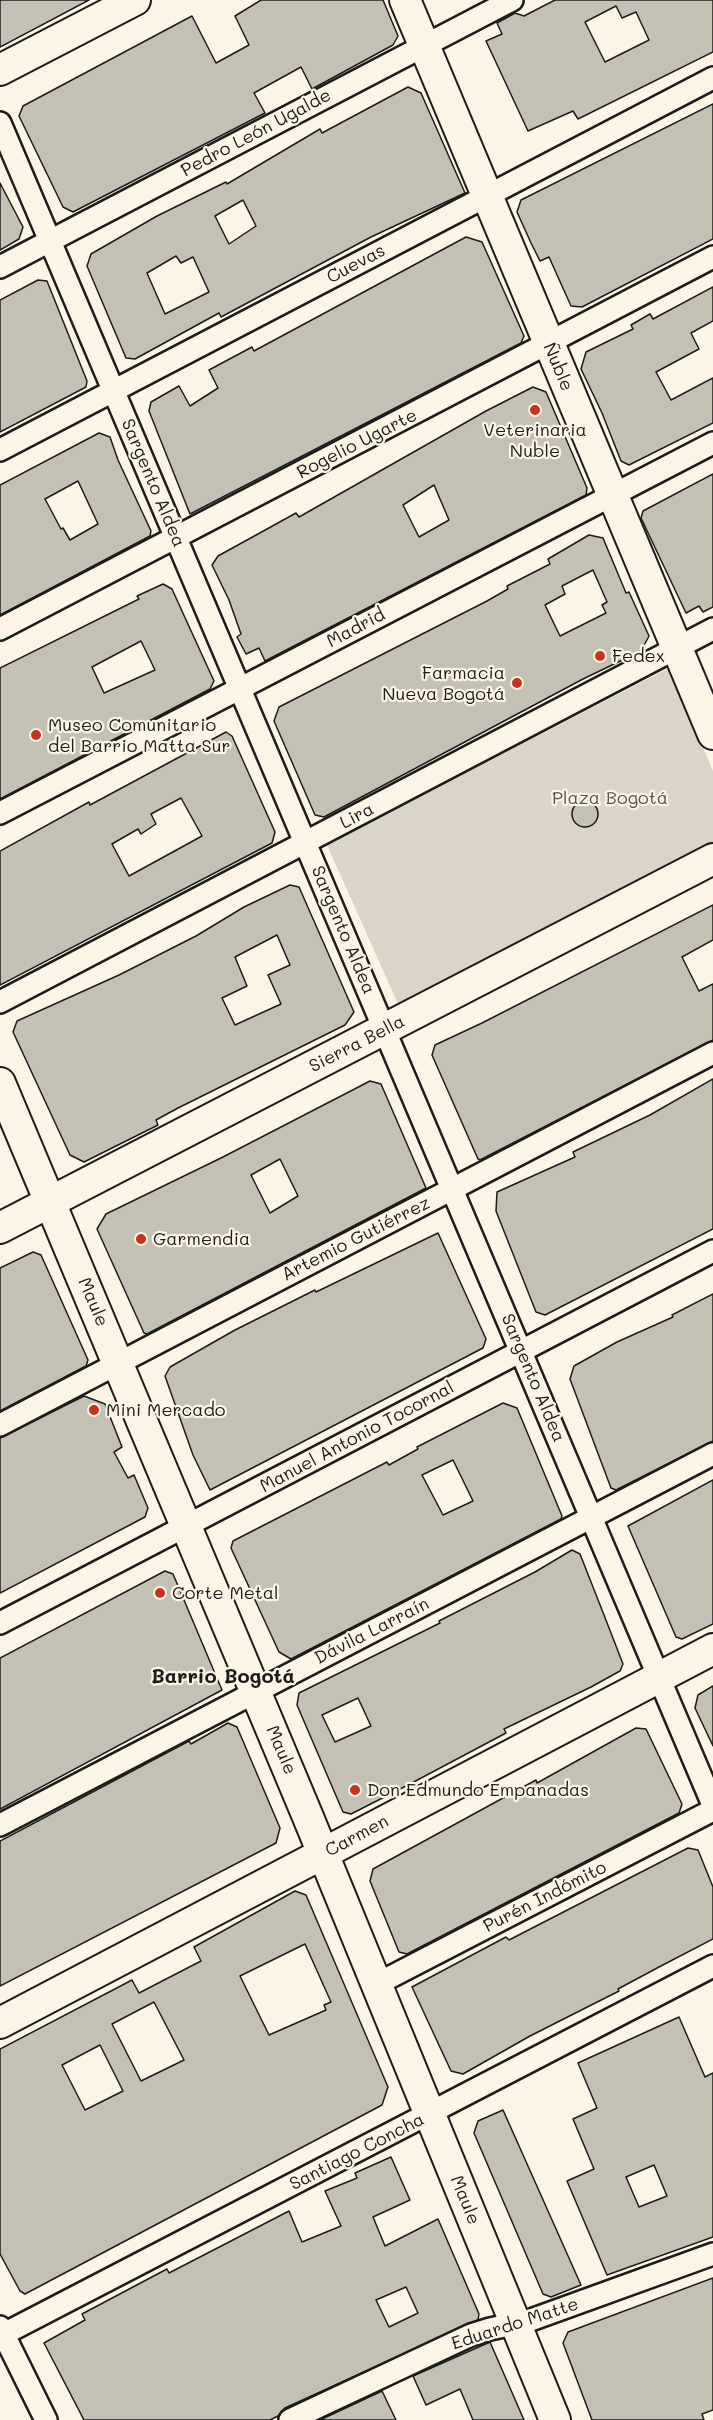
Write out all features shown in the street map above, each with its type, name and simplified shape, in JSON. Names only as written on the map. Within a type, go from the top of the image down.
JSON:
[{"type":"main road","points":[[0,70],[135,0]]},
{"type":"main road","name":"Ñuble","points":[[405,0],[713,734]]},
{"type":"main road","name":"Sierra Bella","points":[[0,1228],[713,859]]},
{"type":"main road","name":"Maule","points":[[0,1083],[256,1690],[555,2420]]},
{"type":"main road","name":"Carmen","points":[[0,2023],[713,1649]]},
{"type":"street","name":"Pedro León Ugalde","points":[[0,267],[512,0]]},
{"type":"street","name":"Cuevas","points":[[0,450],[713,78]]},
{"type":"street","name":"Sargento Aldea","points":[[0,123],[713,1805]]},
{"type":"street","name":"Rogelio Ugarte","points":[[0,629],[713,257]]},
{"type":"street","name":"Madrid","points":[[0,813],[713,442]]},
{"type":"street","name":"Lira","points":[[0,1002],[713,629]]},
{"type":"street","name":"Artemio Gutiérrez","points":[[0,1425],[713,1053]]},
{"type":"street","name":"Manuel Antonio Tocornal","points":[[0,1623],[713,1251]]},
{"type":"street","name":"Dávila Larraín","points":[[0,1824],[713,1454]]},
{"type":"street","name":"Purén Indómito","points":[[377,1984],[713,1810]]},
{"type":"street","name":"Santiago Concha","points":[[1,2333],[430,2114],[713,1966]]},
{"type":"street","name":"Eduardo Matte","points":[[290,2420],[471,2335],[528,2321],[713,2254]]},
{"type":"street","points":[[1,2333],[46,2420]]},
{"type":"green space","name":"Plaza Bogotá","points":[[669,668],[713,771],[713,845],[399,1006],[327,845]]},
{"type":"building","points":[[0,0],[89,0],[0,47]]},
{"type":"building","points":[[261,0],[383,0],[398,36],[393,45],[312,89],[301,67],[254,93],[265,113],[73,212],[63,207],[19,116],[23,106],[192,16],[216,63],[249,45],[235,16]]},
{"type":"building","points":[[555,0],[713,0],[713,52],[578,119],[573,111],[528,131],[486,41],[502,34],[497,23],[515,13],[524,16]],"holes":[[[616,6],[622,18],[636,12],[649,40],[605,62],[585,22]]]},
{"type":"building","points":[[408,87],[421,93],[465,193],[371,237],[221,317],[219,313],[135,359],[126,358],[87,266],[91,254],[157,216],[226,182],[227,184],[320,129],[322,133]],"holes":[[[243,200],[256,226],[229,244],[215,216]],[[176,256],[181,263],[193,257],[209,292],[165,314],[147,273]]]},
{"type":"building","points":[[713,104],[713,239],[582,307],[571,306],[549,257],[540,261],[531,243],[517,212],[521,200]]},
{"type":"building","points":[[0,183],[23,227],[19,239],[0,250]]},
{"type":"building","points":[[466,237],[482,242],[524,336],[521,343],[190,514],[149,411],[151,402],[179,386],[190,406],[218,388],[209,370],[252,347],[254,351]]},
{"type":"building","points":[[38,280],[47,281],[87,381],[86,387],[0,432],[0,300]]},
{"type":"building","points":[[713,287],[713,321],[691,333],[699,349],[656,372],[671,400],[713,378],[713,423],[629,465],[621,461],[581,369],[586,352],[633,329],[631,325],[650,314],[653,319]]},
{"type":"building","points":[[533,387],[546,392],[587,488],[586,495],[265,661],[259,648],[246,654],[237,637],[241,634],[229,600],[212,565],[218,556],[296,513],[299,517],[486,411]],"holes":[[[434,485],[449,520],[419,537],[403,505]]]},
{"type":"building","points":[[99,433],[110,437],[118,460],[151,531],[150,536],[0,615],[0,485]],"holes":[[[78,481],[98,524],[70,540],[63,528],[61,529],[45,499]]]},
{"type":"building","points":[[713,474],[713,607],[703,612],[699,606],[686,613],[641,518],[643,511]]},
{"type":"building","points":[[589,535],[603,538],[626,593],[629,592],[649,636],[641,651],[583,679],[324,817],[315,815],[274,721],[279,707],[487,601],[508,589],[507,586],[550,564],[548,559]],"holes":[[[593,570],[607,602],[602,605],[606,613],[560,636],[545,605],[565,594],[562,586]]]},
{"type":"building","points":[[163,584],[172,589],[214,681],[210,689],[0,799],[0,668],[139,599],[137,596]],"holes":[[[141,641],[155,670],[104,693],[92,667]]]},
{"type":"building","points":[[226,732],[232,736],[275,832],[272,843],[0,985],[0,851],[89,802],[90,805]],"holes":[[[181,798],[202,836],[129,876],[112,844],[138,829],[141,834],[156,824],[151,814]]]},
{"type":"building","points":[[585,801],[594,805],[598,814],[594,823],[585,827],[576,823],[572,814],[576,805]]},
{"type":"building","points":[[290,885],[299,887],[354,1012],[345,1025],[178,1108],[156,1120],[158,1125],[84,1162],[70,1155],[13,1032],[17,1021],[119,975],[196,936],[244,907]],"holes":[[[277,935],[290,965],[268,975],[281,1004],[235,1025],[222,998],[247,986],[235,957]]]},
{"type":"building","points":[[713,905],[713,940],[682,957],[699,991],[713,984],[713,1040],[478,1159],[432,1055],[435,1045]]},
{"type":"building","points":[[713,1079],[713,1229],[545,1315],[536,1312],[496,1211],[497,1192],[575,1157],[573,1152],[650,1115]]},
{"type":"building","points":[[370,1081],[381,1084],[426,1188],[147,1334],[144,1333],[97,1229],[106,1214]],"holes":[[[280,1159],[298,1196],[270,1213],[251,1175]]]},
{"type":"building","points":[[438,1233],[486,1339],[483,1348],[210,1490],[193,1455],[165,1376],[170,1367],[235,1330],[315,1290],[316,1292]]},
{"type":"building","points":[[33,1252],[41,1255],[88,1360],[86,1366],[0,1411],[0,1268]]},
{"type":"building","points":[[713,1294],[713,1441],[616,1490],[611,1488],[570,1379],[574,1366],[617,1342],[673,1317],[672,1315]]},
{"type":"building","points":[[84,1396],[105,1404],[122,1447],[114,1452],[128,1478],[134,1475],[148,1508],[145,1517],[0,1593],[0,1438]]},
{"type":"building","points":[[503,1403],[517,1408],[562,1516],[561,1519],[291,1659],[279,1652],[231,1548],[233,1541],[387,1462],[389,1465],[418,1449],[417,1447]],"holes":[[[453,1460],[473,1501],[443,1515],[422,1475]]]},
{"type":"building","points":[[713,1480],[713,1624],[682,1639],[676,1637],[628,1526]]},
{"type":"building","points":[[572,1550],[580,1554],[623,1664],[620,1671],[504,1729],[506,1733],[408,1785],[351,1814],[343,1812],[297,1705],[299,1693],[440,1623],[439,1621],[535,1572]],"holes":[[[358,1698],[371,1726],[335,1742],[322,1715]]]},
{"type":"building","points":[[165,1571],[173,1574],[222,1690],[0,1809],[0,1658]]},
{"type":"building","points":[[713,1686],[713,1746],[695,1708],[698,1695]]},
{"type":"building","points":[[228,1723],[237,1727],[280,1828],[276,1843],[0,1986],[0,1841],[189,1741],[191,1744]]},
{"type":"building","points":[[636,1728],[646,1729],[682,1804],[679,1813],[407,1954],[399,1952],[370,1881],[373,1869]]},
{"type":"building","points":[[688,1848],[698,1850],[713,1887],[713,1939],[463,2074],[451,2071],[412,1987],[506,1937],[509,1940]]},
{"type":"building","points":[[295,1891],[306,1895],[388,2087],[382,2105],[25,2294],[20,2291],[0,2254],[0,2049],[132,1980],[139,1993],[201,1961],[194,1947]],"holes":[[[305,1944],[331,2002],[324,2005],[326,2010],[269,2035],[240,1976]],[[154,2002],[184,2060],[141,2081],[112,2024]],[[100,2045],[123,2091],[85,2110],[62,2065]]]},
{"type":"building","points":[[679,2017],[705,2077],[713,2073],[713,2237],[607,2275],[567,2181],[594,2169],[573,2119],[597,2108],[578,2063]],"holes":[[[654,2165],[667,2196],[639,2207],[626,2177]]]},
{"type":"building","points":[[503,2110],[581,2285],[551,2297],[543,2294],[474,2133],[478,2121]]},
{"type":"building","points":[[391,2157],[410,2200],[373,2217],[385,2246],[438,2219],[479,2314],[478,2320],[285,2408],[278,2416],[270,2420],[84,2420],[44,2343],[85,2320],[82,2314],[167,2269],[169,2273],[289,2211],[302,2242],[341,2226],[325,2191],[357,2178],[355,2173]],"holes":[[[406,2287],[418,2313],[389,2327],[376,2300]]]},
{"type":"building","points":[[713,2278],[713,2410],[702,2414],[704,2420],[592,2420],[563,2343],[568,2332]]},
{"type":"building","points":[[490,2342],[524,2420],[473,2420],[460,2389],[426,2405],[413,2376]]},
{"type":"building","points":[[382,2391],[396,2420],[320,2420]]},
{"type":"place","name":"Veterinaria Nuble","points":[[535,410]]},
{"type":"place","name":"Fedex","points":[[600,656]]},
{"type":"place","name":"Farmacia Nueva Bogotá","points":[[517,683]]},
{"type":"place","name":"Museo Comunitario del Barrio Matta Sur","points":[[36,735]]},
{"type":"place","name":"Garmendia","points":[[141,1239]]},
{"type":"place","name":"Mini Mercado","points":[[94,1410]]},
{"type":"place","name":"Corte Metal","points":[[160,1593]]},
{"type":"place","name":"Don Edmundo Empanadas","points":[[355,1790]]},
{"type":"district","name":"Barrio Bogotá","points":[[223,1677]]}]
